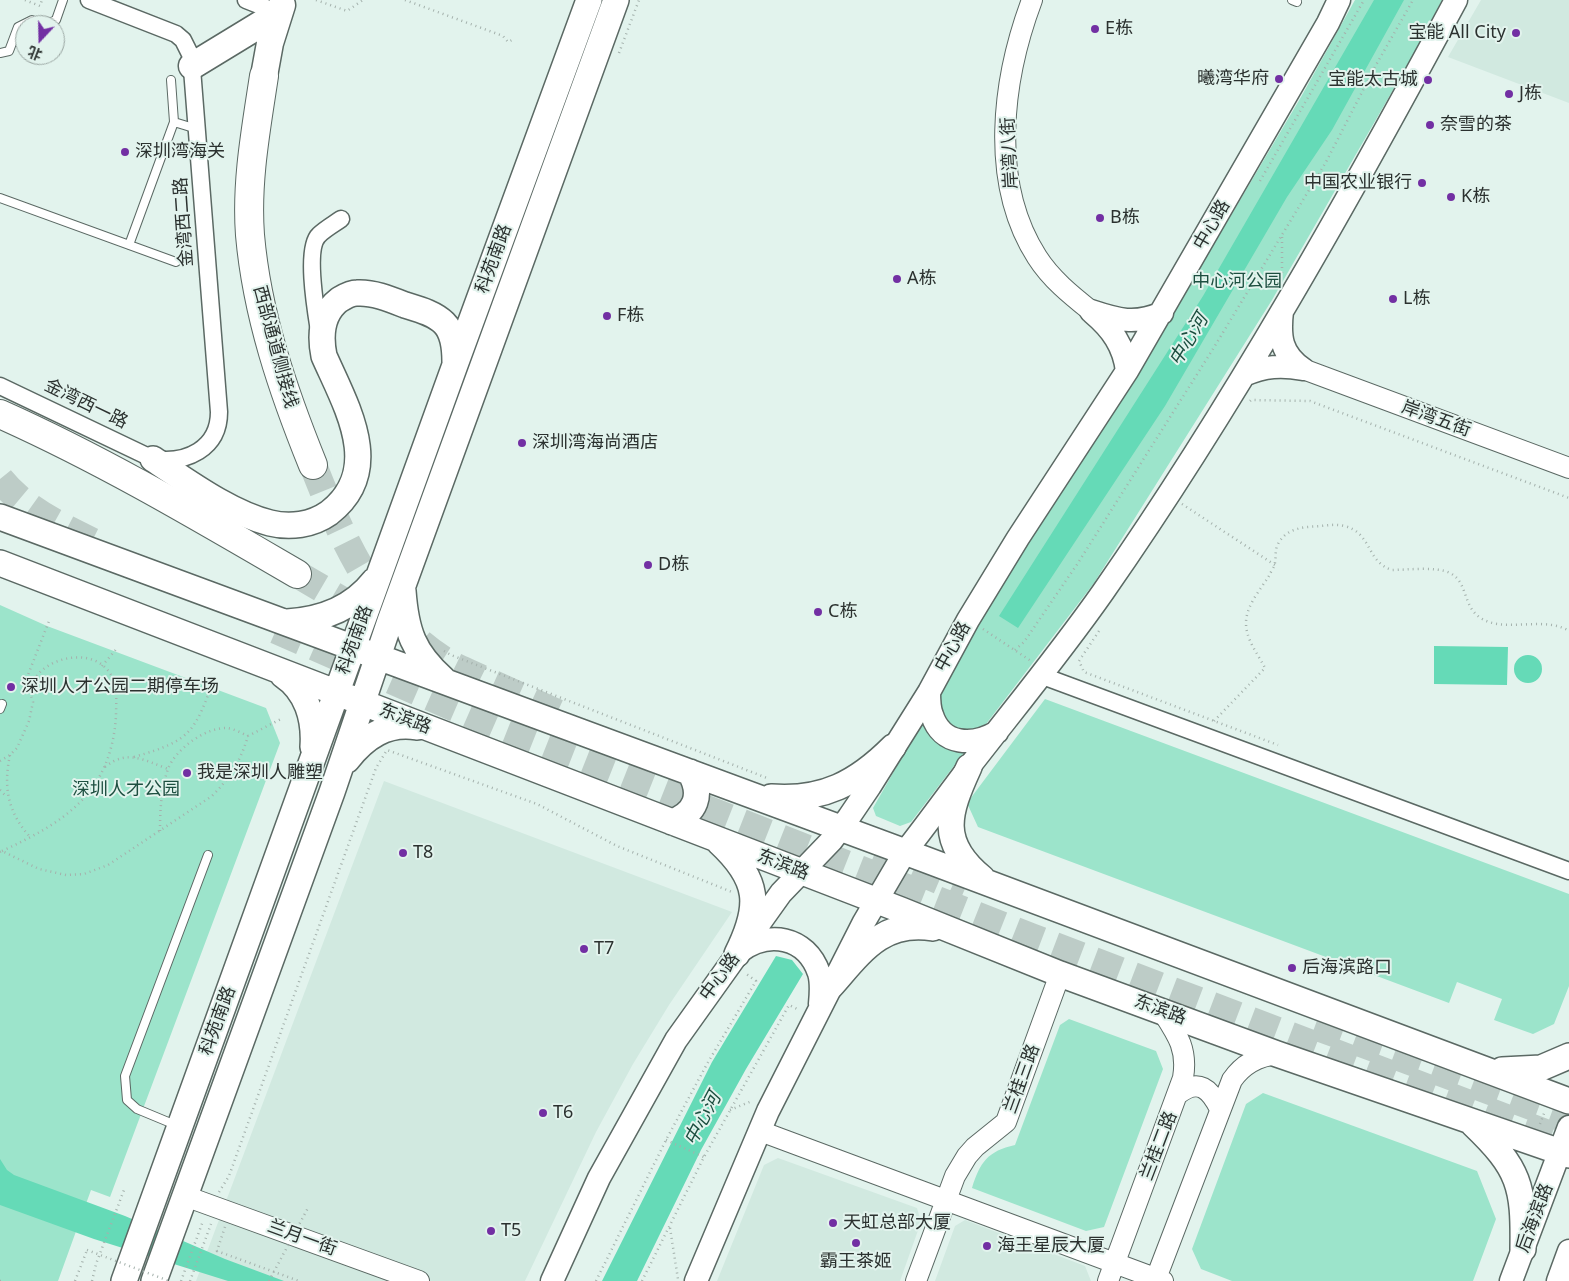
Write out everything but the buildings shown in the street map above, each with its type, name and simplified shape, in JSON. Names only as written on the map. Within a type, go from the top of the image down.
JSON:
[{"type":"highway","points":[[182,73],[282,6]]},
{"type":"highway","points":[[264,76],[270,43],[282,6]]},
{"type":"highway","name":"西部通道侧接线","points":[[264,76],[250,188],[252,244],[265,323],[277,368],[313,465]]},
{"type":"highway","points":[[4,397],[42,433],[109,467],[297,574]]},
{"type":"main road","name":"科苑南路","points":[[125,1278],[336,692],[589,0]]},
{"type":"main road","name":"科苑南路","points":[[154,1281],[336,781],[403,584],[616,0]]},
{"type":"main road","name":"中心路","points":[[552,1281],[599,1178],[667,1055],[781,893],[850,817],[928,692],[968,620],[1024,530],[1128,371],[1328,23],[1339,0]]},
{"type":"main road","points":[[696,1281],[760,1131],[831,986],[876,900],[905,852],[1102,593],[1184,469],[1244,375],[1282,310],[1418,71],[1456,0]]},
{"type":"main road","points":[[153,459],[220,500],[268,522],[297,525],[316,521],[326,515],[341,501],[352,484],[358,465],[358,452],[352,422],[324,356],[322,345],[322,327],[325,318],[336,303],[352,293],[369,294],[430,313],[444,323],[452,335],[455,348],[455,365]]},
{"type":"main road","points":[[1282,310],[1280,325],[1281,338],[1285,350],[1294,363],[1304,369]]},
{"type":"main road","points":[[1091,311],[1128,321],[1140,320],[1162,313]]},
{"type":"main road","points":[[1091,311],[1102,320],[1118,340],[1123,350],[1128,371]]},
{"type":"main road","points":[[1244,375],[1264,367],[1275,366],[1304,369]]},
{"type":"main road","points":[[406,500],[430,510]]},
{"type":"main road","points":[[0,517],[841,828],[1569,1101]]},
{"type":"main road","name":"东滨路","points":[[0,563],[876,900],[1060,974],[1278,1054],[1564,1154]]},
{"type":"main road","points":[[285,622],[306,621],[327,616],[342,609],[356,600],[379,575]]},
{"type":"main road","points":[[403,584],[406,616],[412,639],[428,666],[447,682]]},
{"type":"main road","points":[[272,668],[288,678],[300,690],[308,705],[314,739],[313,758]]},
{"type":"main road","points":[[928,692],[932,716],[937,726],[954,739],[976,741],[987,738],[997,732]]},
{"type":"main road","points":[[304,782],[336,781],[363,742],[378,732],[395,727],[429,728]]},
{"type":"main road","points":[[752,796],[784,798],[813,795],[836,788],[855,779],[873,767],[893,747]]},
{"type":"main road","points":[[969,767],[951,812],[952,832],[956,849],[970,868],[992,886]]},
{"type":"main road","points":[[672,822],[681,818],[695,802],[697,791],[690,772]]},
{"type":"main road","points":[[716,839],[733,854],[744,871],[751,887],[754,901],[749,927],[737,954]]},
{"type":"main road","points":[[831,986],[861,952],[883,935],[909,927],[923,926],[950,930]]},
{"type":"main road","points":[[737,954],[748,945],[770,938],[795,944],[806,952],[820,975],[820,1010]]},
{"type":"main road","points":[[1490,1070],[1541,1068],[1569,1056]]},
{"type":"main road","points":[[1468,1119],[1498,1148],[1514,1171],[1522,1205],[1523,1249]]},
{"type":"main road","name":"后海滨路","points":[[1511,1281],[1564,1154],[1569,1128]]},
{"type":"main road","points":[[1558,1281],[1569,1252]]},
{"type":"street","name":"金湾西二路","points":[[89,0],[176,34],[188,47],[182,73],[196,129],[218,423],[210,440],[195,454],[170,461],[153,459]]},
{"type":"street","points":[[246,0],[282,6]]},
{"type":"street","name":"岸湾八街","points":[[1032,0],[1018,41],[1008,94],[1006,144],[1007,168],[1012,196],[1018,219],[1038,258],[1061,286],[1091,311]]},
{"type":"street","points":[[322,345],[317,318],[312,250],[317,236],[341,219]]},
{"type":"street","name":"岸湾五街","points":[[1304,369],[1569,468]]},
{"type":"street","name":"金湾西一路","points":[[0,379],[4,397],[153,459]]},
{"type":"street","points":[[1040,675],[1569,871]]},
{"type":"street","name":"兰桂三路","points":[[916,1281],[946,1200],[967,1156],[975,1147],[1006,1122],[1060,974]]},
{"type":"street","name":"兰桂二路","points":[[1111,1272],[1178,1094],[1185,1068],[1185,1056],[1176,1031],[1162,1011]]},
{"type":"street","points":[[760,1131],[946,1200],[1111,1272],[1158,1280],[1232,1080],[1238,1071],[1258,1058],[1278,1054]]},
{"type":"street","points":[[1178,1094],[1186,1088],[1198,1086],[1210,1092],[1220,1109]]},
{"type":"street","name":"兰月一街","points":[[182,1203],[419,1281]]},
{"type":"lane","points":[[0,53],[9,51],[18,27],[32,20],[44,25],[56,20],[63,0]]},
{"type":"lane","points":[[129,245],[174,122],[182,73]]},
{"type":"lane","points":[[174,122],[196,129]]},
{"type":"lane","points":[[0,198],[176,262]]},
{"type":"lane","points":[[180,1126],[137,1109],[127,1100],[125,1076],[208,855]]},
{"type":"path","points":[[25,0],[40,6],[42,0]]},
{"type":"path","points":[[316,0],[324,1],[348,11],[363,0]]},
{"type":"path","points":[[405,0],[503,36],[508,42],[514,39]]},
{"type":"path","points":[[618,56],[639,0]]},
{"type":"path","points":[[968,620],[1014,650],[1024,642],[1078,563],[1218,341],[1326,162],[1376,65],[1413,0]]},
{"type":"path","points":[[1246,408],[1251,400],[1310,401],[1569,498]]},
{"type":"path","points":[[1182,504],[1275,565]]},
{"type":"path","points":[[1213,721],[1265,668],[1248,638],[1246,622],[1250,607],[1275,565],[1276,550],[1283,538],[1288,533],[1301,528],[1338,525],[1353,528],[1364,538],[1376,561],[1386,568],[1392,570],[1443,571],[1456,577],[1461,583],[1468,604],[1484,620],[1498,624],[1558,626],[1569,631]]},
{"type":"path","points":[[0,761],[10,755],[20,742],[30,715],[33,702],[26,680],[49,622]]},
{"type":"path","points":[[1101,628],[1079,661],[1084,672],[1286,749]]},
{"type":"path","points":[[102,666],[118,647]]},
{"type":"path","points":[[438,647],[451,655],[776,781]]},
{"type":"path","points":[[1,852],[31,838],[62,819],[81,802],[105,767],[115,724],[116,701],[112,676],[102,666],[86,658],[60,659],[40,672],[30,688]]},
{"type":"path","points":[[105,767],[119,758],[134,757],[185,737],[198,720],[215,677]]},
{"type":"path","points":[[1,852],[39,869],[66,875],[84,874],[108,865],[212,796],[225,783],[236,767],[248,736],[283,718]]},
{"type":"path","points":[[160,831],[160,807],[168,769],[189,743],[197,738],[228,728],[248,736]]},
{"type":"path","points":[[185,737],[189,743]]},
{"type":"path","points":[[190,1281],[376,768],[387,750],[537,804],[617,846],[754,901]]},
{"type":"path","points":[[7,798],[6,777],[10,755]]},
{"type":"path","points":[[134,757],[168,769]]},
{"type":"path","points":[[0,790],[7,798],[19,822],[31,838]]},
{"type":"path","points":[[596,1281],[706,1064],[756,981]]},
{"type":"path","points":[[642,1281],[704,1157],[790,1005]]},
{"type":"path","points":[[666,1140],[704,1157]]},
{"type":"path","points":[[92,1281],[96,1264],[124,1190]]},
{"type":"path","points":[[269,1281],[309,1206]]},
{"type":"path","points":[[181,1281],[214,1215]]},
{"type":"path","points":[[214,1215],[217,1251],[299,1281]]},
{"type":"path","points":[[669,1226],[678,1281]]},
{"type":"path","points":[[75,1281],[87,1250],[170,1281]]},
{"type":"shaded area","name":"宝能 All City","points":[[1481,0],[1569,0],[1569,103],[1448,57]]},
{"type":"shaded area","points":[[384,781],[732,912],[669,1005],[633,1064],[596,1132],[525,1281],[196,1281]]},
{"type":"shaded area","points":[[778,1158],[917,1208],[921,1222],[900,1281],[717,1281],[764,1165]]},
{"type":"shaded area","name":"海王星辰大厦","points":[[965,1220],[1085,1266],[1091,1281],[935,1281],[955,1226]]},
{"type":"green space","name":"中心河公园","points":[[1355,0],[1442,0],[1412,57],[1272,300],[1094,583],[911,822],[900,826],[876,816],[873,808],[983,615],[1057,495],[1149,354],[1301,97]]},
{"type":"green space","name":"深圳人才公园","points":[[0,605],[47,626],[266,708],[280,743],[110,1197],[91,1190],[58,1281],[0,1281]]},
{"type":"green space","points":[[1045,699],[1569,894],[1569,986],[1554,1024],[1533,1034],[1494,1020],[1502,999],[1457,982],[1449,1003],[978,827],[967,803]]},
{"type":"green space","points":[[1069,1019],[1156,1051],[1163,1069],[1104,1227],[1086,1231],[972,1188],[978,1171],[986,1159],[998,1151],[1015,1145],[1060,1025]]},
{"type":"green space","points":[[1263,1093],[1477,1171],[1496,1219],[1473,1281],[1232,1281],[1201,1269],[1192,1249],[1246,1104]]},
{"type":"water","name":"中心河","points":[[1374,0],[1404,0],[1332,130],[1287,197],[1165,406],[1018,628],[999,616],[1203,296]]},
{"type":"water","points":[[1434,646],[1508,647],[1507,685],[1434,684]]},
{"type":"water","points":[[1528,655],[1538,659],[1542,669],[1538,679],[1528,683],[1518,679],[1514,669],[1518,659]]},
{"type":"water","name":"中心河","points":[[776,956],[792,960],[803,974],[746,1069],[701,1150],[637,1281],[602,1281],[712,1062]]},
{"type":"water","points":[[0,1159],[7,1170],[14,1175],[125,1216],[225,1259],[284,1281],[228,1281],[94,1239],[0,1205]]},
{"type":"tunnel","points":[[313,465],[350,549],[365,576],[402,626],[450,664],[557,713]]},
{"type":"tunnel","points":[[0,479],[32,508],[95,543]]},
{"type":"tunnel","points":[[297,574],[367,615]]},
{"type":"tunnel","points":[[276,630],[506,730],[1031,937],[1569,1142]]},
{"type":"tunnel","points":[[875,853],[964,891]]},
{"type":"tunnel","points":[[1315,1026],[1569,1120]]},
{"type":"place","name":"E栋","points":[[1095,29]]},
{"type":"place","name":"宝能 All City","points":[[1516,33]]},
{"type":"place","name":"曦湾华府","points":[[1279,79]]},
{"type":"place","name":"宝能太古城","points":[[1428,80]]},
{"type":"place","name":"J栋","points":[[1509,94]]},
{"type":"place","name":"奈雪的茶","points":[[1430,125]]},
{"type":"place","name":"深圳湾海关","points":[[125,152]]},
{"type":"place","name":"中国农业银行","points":[[1422,183]]},
{"type":"place","name":"K栋","points":[[1451,197]]},
{"type":"place","name":"B栋","points":[[1100,218]]},
{"type":"place","name":"A栋","points":[[897,279]]},
{"type":"place","name":"L栋","points":[[1393,299]]},
{"type":"place","name":"F栋","points":[[607,316]]},
{"type":"place","name":"深圳湾海尚酒店","points":[[522,443]]},
{"type":"place","name":"D栋","points":[[648,565]]},
{"type":"place","name":"C栋","points":[[818,612]]},
{"type":"place","name":"深圳人才公园二期停车场","points":[[11,687]]},
{"type":"place","name":"我是深圳人雕塑","points":[[187,773]]},
{"type":"place","name":"T8","points":[[403,853]]},
{"type":"place","name":"T7","points":[[584,949]]},
{"type":"place","name":"后海滨路口","points":[[1292,968]]},
{"type":"place","name":"T6","points":[[543,1113]]},
{"type":"place","name":"天虹总部大厦","points":[[833,1223]]},
{"type":"place","name":"T5","points":[[491,1231]]},
{"type":"place","name":"霸王茶姬","points":[[856,1243]]},
{"type":"place","name":"海王星辰大厦","points":[[987,1246]]}]
